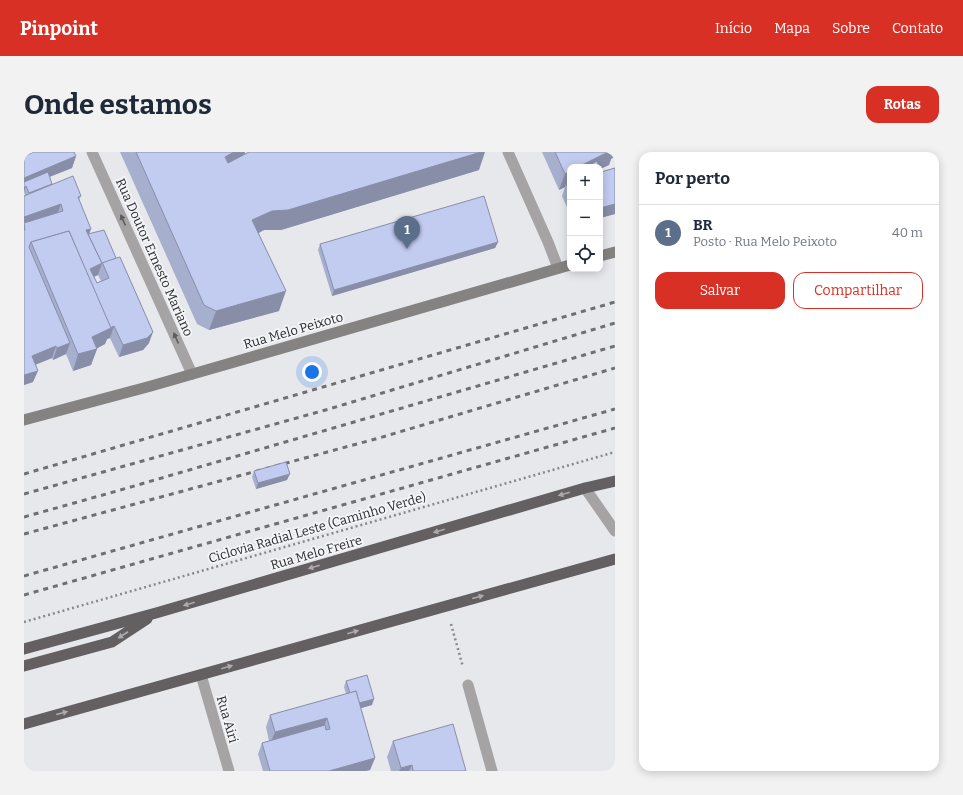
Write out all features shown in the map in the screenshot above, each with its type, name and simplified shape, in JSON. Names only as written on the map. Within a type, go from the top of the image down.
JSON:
[{"type":"highway","name":"Rua Melo Freire","points":[[24,649],[156,613],[585,488],[615,481]]},
{"type":"highway","points":[[24,724],[615,559]]},
{"type":"highway","points":[[24,666],[112,642],[156,613]]},
{"type":"main road","points":[[603,255],[615,252]]},
{"type":"main road","name":"Rua Melo Peixoto","points":[[24,420],[192,374],[567,266]]},
{"type":"street","name":"Rua Doutor Ernesto Mariano","points":[[92,152],[192,374]]},
{"type":"street","points":[[508,152],[558,268]]},
{"type":"street","points":[[585,488],[615,531]]},
{"type":"street","name":"Rua Airi","points":[[201,675],[229,771]]},
{"type":"street","points":[[468,685],[492,771]]},
{"type":"path","name":"Ciclovia Radial Leste (Caminho Verde)","points":[[24,622],[615,452]]},
{"type":"path","points":[[446,606],[468,685]]},
{"type":"building","points":[[34,152],[74,152],[76,156],[24,178],[24,156]]},
{"type":"building","points":[[136,152],[234,152],[225,157],[228,163],[249,152],[481,152],[288,210],[272,211],[252,220],[286,291],[216,311],[204,305]]},
{"type":"building","points":[[555,152],[608,152],[584,164],[567,164],[567,173],[565,174]]},
{"type":"building","points":[[615,168],[615,204],[603,207],[603,200],[603,171]]},
{"type":"building","points":[[48,172],[52,184],[29,193],[26,186],[24,188],[24,182]]},
{"type":"building","points":[[73,176],[81,196],[78,197],[91,229],[86,230],[102,263],[90,269],[97,283],[109,278],[102,262],[120,257],[153,332],[147,338],[123,345],[114,326],[110,328],[69,231],[31,242],[29,247],[70,343],[57,348],[56,346],[32,356],[38,371],[24,375],[24,223],[63,211],[61,204],[24,217],[24,196]]},
{"type":"building","points":[[484,196],[498,242],[334,290],[320,244]]},
{"type":"building","points":[[104,230],[116,258],[102,263],[88,234]]},
{"type":"building","points":[[69,231],[111,328],[92,337],[97,349],[78,354],[31,242]]},
{"type":"building","points":[[286,462],[290,474],[258,483],[254,471]]},
{"type":"building","points":[[367,675],[374,699],[359,703],[356,691],[350,693],[346,681]]},
{"type":"building","points":[[356,691],[375,758],[329,771],[270,771],[262,743],[325,725],[326,730],[330,729],[327,718],[275,732],[270,715]]},
{"type":"building","points":[[453,724],[466,771],[413,771],[412,765],[401,768],[393,741]]},
{"type":"railway","points":[[24,474],[615,302]]},
{"type":"railway","points":[[24,494],[329,409],[615,323]]},
{"type":"railway","points":[[24,517],[615,346]]},
{"type":"railway","points":[[24,534],[379,438],[615,368]]},
{"type":"railway","points":[[24,576],[615,409]]},
{"type":"railway","points":[[24,595],[615,428]]},
{"type":"place","name":"BR","points":[[407,249]]}]
